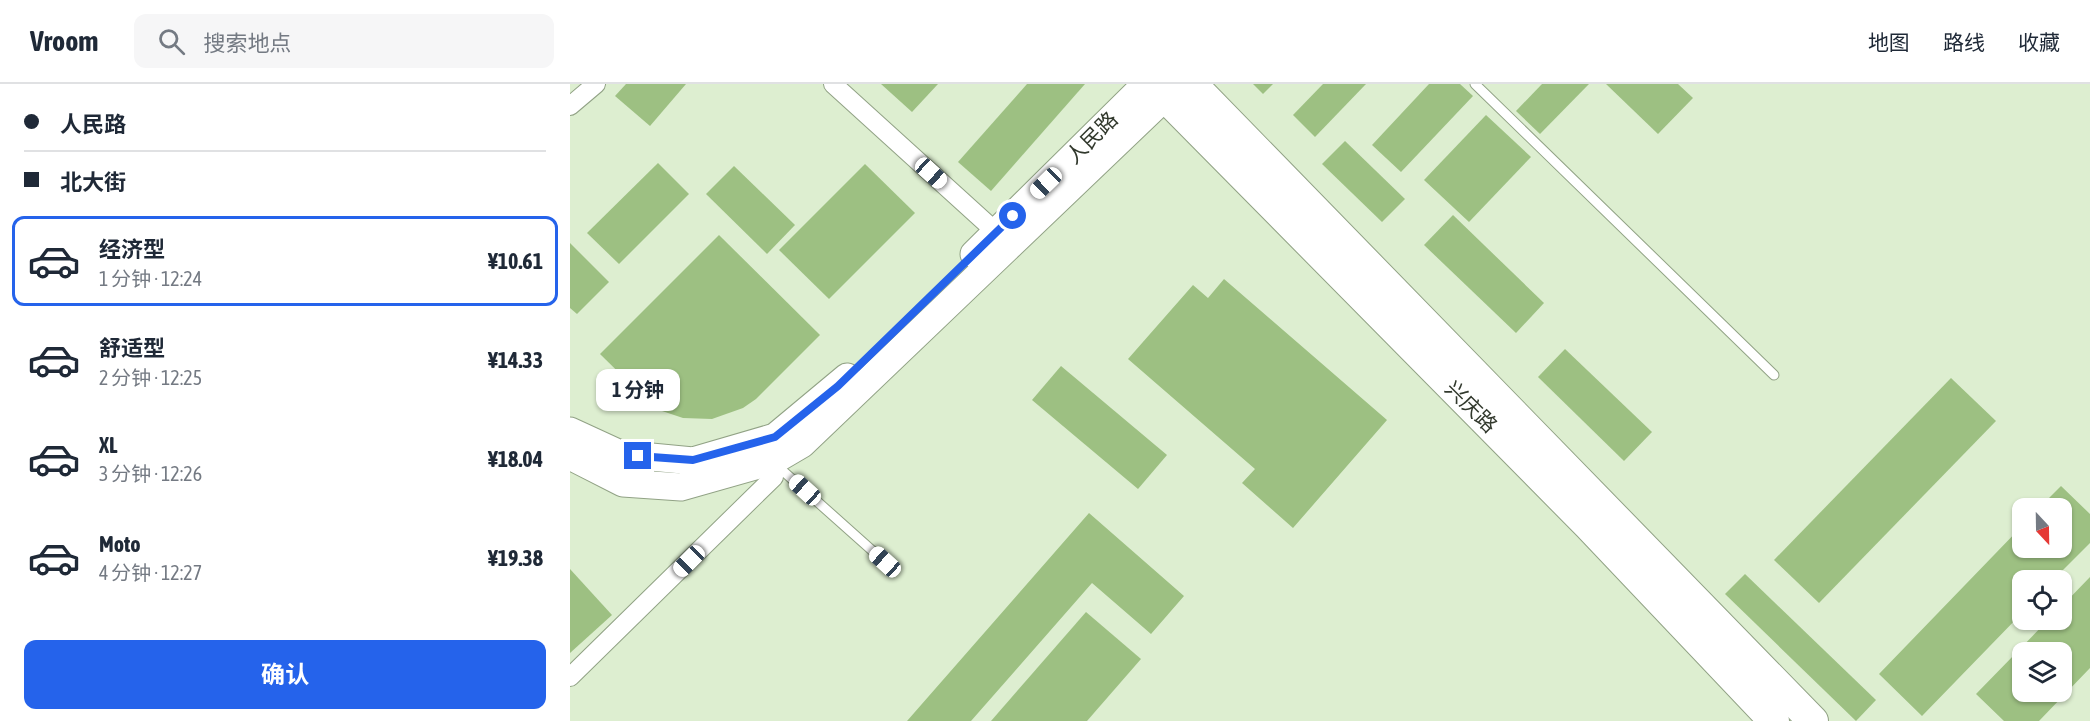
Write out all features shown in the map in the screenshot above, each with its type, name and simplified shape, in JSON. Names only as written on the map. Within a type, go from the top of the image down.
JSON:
[{"type":"main road","points":[[1192,84],[1813,721]]},
{"type":"main road","name":"人民路","points":[[774,449],[996,232],[1160,87]]},
{"type":"main road","points":[[570,431],[620,454],[693,460],[802,444],[1160,87]]},
{"type":"main road","name":"兴庆路","points":[[1160,87],[1588,525],[1774,721]]},
{"type":"main road","points":[[570,456],[623,483],[681,487],[746,467],[774,449]]},
{"type":"street","points":[[570,106],[596,84]]},
{"type":"street","points":[[833,84],[996,232]]},
{"type":"street","points":[[570,677],[774,477],[774,449]]},
{"type":"lane","points":[[1475,84],[1774,375]]},
{"type":"lane","points":[[774,449],[885,562]]},
{"type":"building","points":[[626,84],[686,84],[650,126],[615,96]]},
{"type":"building","points":[[881,84],[938,84],[912,112]]},
{"type":"building","points":[[1027,84],[1085,84],[991,191],[958,162]]},
{"type":"building","points":[[1253,84],[1273,84],[1263,94]]},
{"type":"building","points":[[1323,84],[1366,84],[1315,137],[1293,115]]},
{"type":"building","points":[[1429,84],[1460,84],[1473,96],[1401,172],[1372,145]]},
{"type":"building","points":[[1542,84],[1589,84],[1540,134],[1516,111]]},
{"type":"building","points":[[1606,84],[1678,84],[1693,98],[1658,134]]},
{"type":"building","points":[[1486,115],[1531,157],[1469,222],[1424,180]]},
{"type":"building","points":[[1345,141],[1405,199],[1382,222],[1322,164]]},
{"type":"building","points":[[658,163],[689,194],[619,264],[587,233]]},
{"type":"building","points":[[865,164],[915,213],[829,299],[779,250]]},
{"type":"building","points":[[734,166],[795,225],[767,254],[706,194]]},
{"type":"building","points":[[1453,215],[1544,303],[1516,333],[1424,245]]},
{"type":"building","points":[[719,235],[820,335],[756,399],[743,408],[712,419],[683,418],[656,409],[600,354]]},
{"type":"building","points":[[570,243],[609,282],[577,314],[570,308]]},
{"type":"building","points":[[1224,279],[1387,420],[1293,528],[1242,483],[1255,469],[1128,359],[1193,285],[1208,298]]},
{"type":"building","points":[[1565,349],[1652,432],[1624,461],[1538,377]]},
{"type":"building","points":[[1061,366],[1167,455],[1138,489],[1032,400]]},
{"type":"building","points":[[1951,378],[1996,421],[1819,603],[1774,560]]},
{"type":"building","points":[[2061,486],[2090,514],[2090,543],[2063,570],[2012,570],[2012,623],[1922,716],[1879,674],[2012,536],[2012,558],[2072,558],[2072,498],[2049,498]]},
{"type":"building","points":[[1089,513],[1184,596],[1151,634],[1092,583],[971,721],[907,721]]},
{"type":"building","points":[[570,569],[612,615],[570,653]]},
{"type":"building","points":[[1745,574],[1876,700],[1856,721],[1725,594]]},
{"type":"building","points":[[2090,577],[2090,668],[2072,687],[2072,642],[2027,642],[2038,630],[2072,630],[2072,596]]},
{"type":"building","points":[[1086,612],[1141,659],[1087,721],[991,721]]},
{"type":"building","points":[[2012,657],[2012,702],[2057,702],[2039,721],[2004,721],[1976,694]]},
{"type":"route","points":[[638,456],[693,460],[775,437],[838,386],[1013,216]]}]
